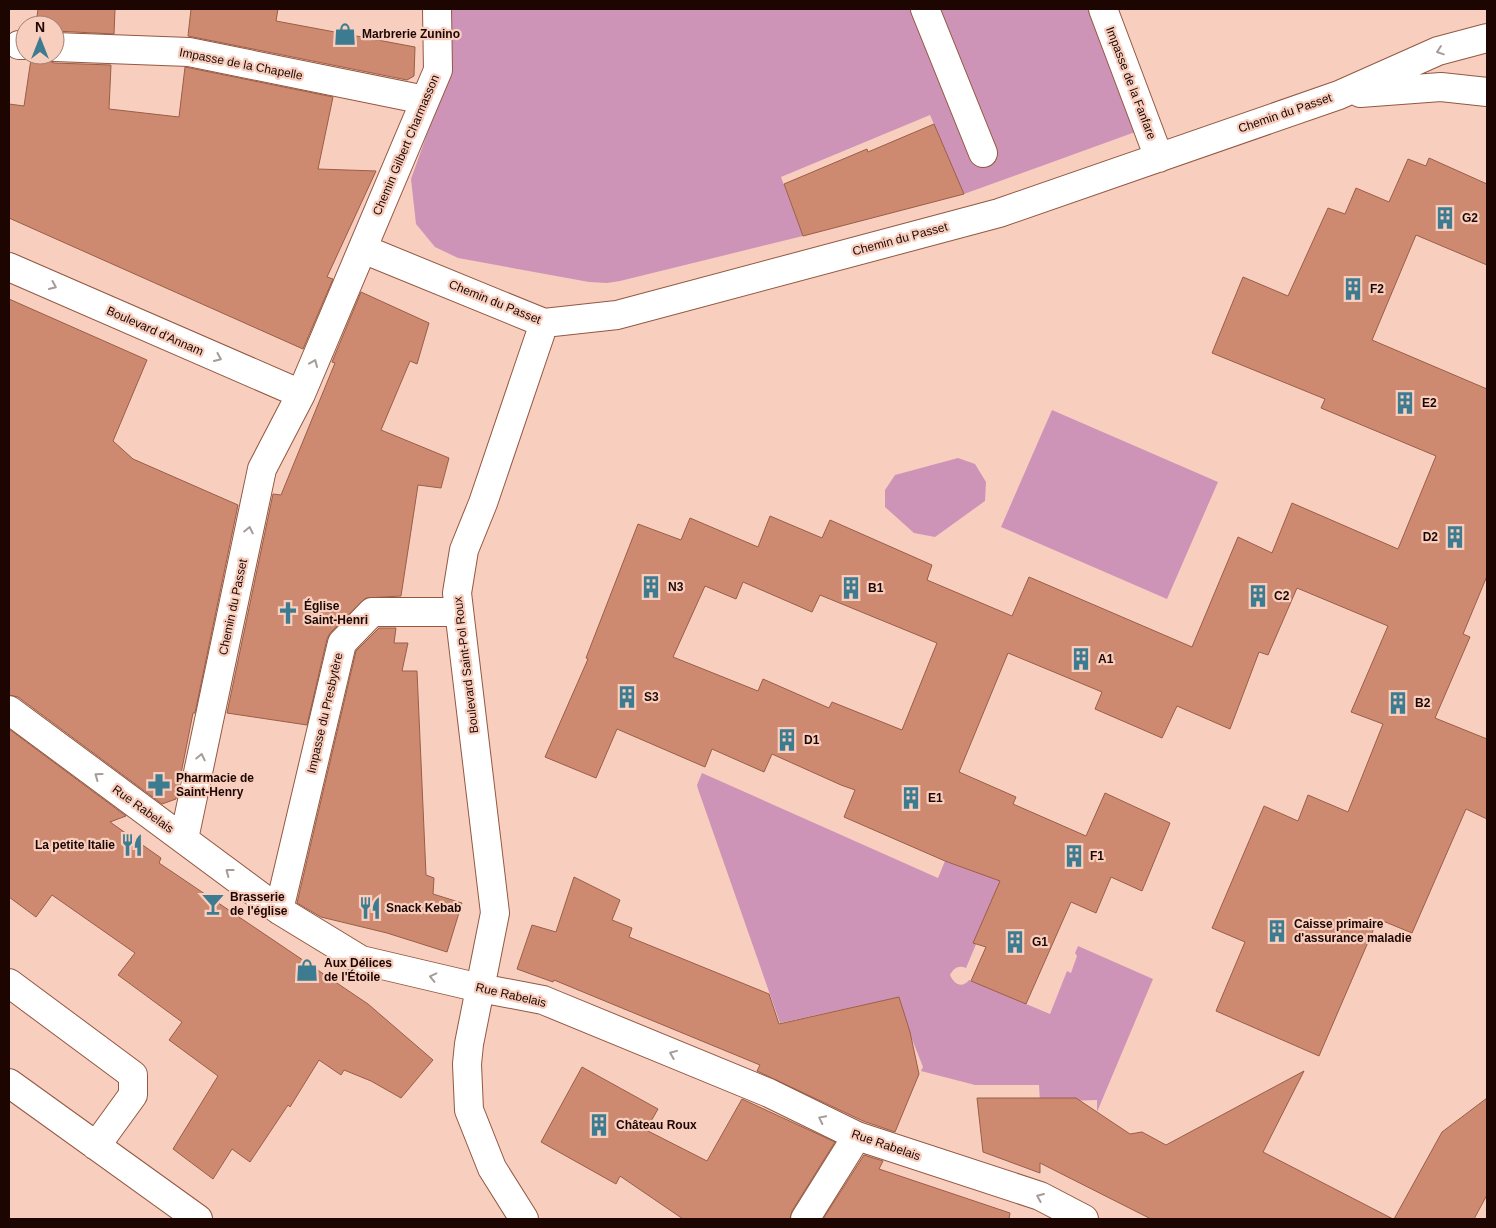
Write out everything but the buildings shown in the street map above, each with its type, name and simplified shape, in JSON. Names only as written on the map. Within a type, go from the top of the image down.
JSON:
[{"type":"street","name":"Chemin Gilbert Charmasson","points":[[363,249],[438,70],[437,9]]},
{"type":"street","points":[[924,9],[983,153]]},
{"type":"street","name":"Impasse de la Fanfare","points":[[1103,9],[1159,158]]},
{"type":"street","name":"Chemin du Passet","points":[[184,839],[262,469],[301,394],[363,249],[544,323],[617,315],[989,215],[1339,95],[1438,51],[1487,38]]},
{"type":"street","name":"Impasse de la Chapelle","points":[[65,47],[189,52],[425,100]]},
{"type":"street","name":"Chemin du Passet","points":[[1339,95],[1441,87],[1487,92]]},
{"type":"street","name":"Boulevard d'Annam","points":[[9,267],[301,394]]},
{"type":"street","name":"Boulevard Saint-Pol Roux","points":[[524,1219],[492,1168],[469,1110],[467,1064],[469,1044],[495,913],[457,593],[464,550],[483,503],[544,323]]},
{"type":"street","name":"Impasse du Presbytère","points":[[279,910],[342,643],[372,612],[459,612]]},
{"type":"street","name":"Rue Rabelais","points":[[9,710],[279,910],[361,960],[480,988],[543,1000],[768,1093],[857,1136],[1040,1196],[1084,1219]]},
{"type":"street","points":[[9,983],[133,1074],[133,1095],[96,1146]]},
{"type":"street","points":[[9,1083],[198,1219]]},
{"type":"street","points":[[805,1219],[857,1136]]},
{"type":"shaded area","points":[[449,9],[1092,9],[1138,131],[964,194],[930,115],[781,177],[803,236],[620,281],[607,283],[589,282],[458,258],[435,247],[416,224],[411,179],[452,64]]},
{"type":"shaded area","points":[[1052,410],[1218,482],[1167,599],[1001,527]]},
{"type":"shaded area","points":[[958,458],[975,464],[986,482],[985,501],[935,537],[914,533],[885,507],[885,490],[895,475]]},
{"type":"shaded area","points":[[702,773],[938,878],[945,861],[963,867],[968,857],[1017,878],[977,942],[966,968],[956,968],[950,975],[958,984],[964,984],[969,980],[1050,1014],[1067,971],[1071,973],[1077,956],[1075,953],[1078,946],[1153,979],[1097,1112],[1097,1100],[1040,1102],[1039,1085],[975,1085],[921,1071],[923,1067],[899,997],[780,1023],[698,789],[697,785]]},
{"type":"place","name":"Marbrerie Zunino","points":[[345,34]]},
{"type":"place","name":"G2","points":[[1445,218]]},
{"type":"place","name":"F2","points":[[1353,289]]},
{"type":"place","name":"E2","points":[[1405,403]]},
{"type":"place","name":"D2","points":[[1455,537]]},
{"type":"place","name":"N3","points":[[651,587]]},
{"type":"place","name":"B1","points":[[851,588]]},
{"type":"place","name":"C2","points":[[1258,596]]},
{"type":"place","name":"Église Saint-Henri","points":[[288,613]]},
{"type":"place","name":"A1","points":[[1081,659]]},
{"type":"place","name":"S3","points":[[627,697]]},
{"type":"place","name":"B2","points":[[1398,703]]},
{"type":"place","name":"D1","points":[[787,740]]},
{"type":"place","name":"Pharmacie de Saint-Henry","points":[[159,785]]},
{"type":"place","name":"E1","points":[[911,798]]},
{"type":"place","name":"La petite Italie","points":[[132,845]]},
{"type":"place","name":"F1","points":[[1074,856]]},
{"type":"place","name":"Brasserie de l'église","points":[[213,904]]},
{"type":"place","name":"Snack Kebab","points":[[370,908]]},
{"type":"place","name":"Caisse primaire d'assurance maladie","points":[[1277,931]]},
{"type":"place","name":"G1","points":[[1015,942]]},
{"type":"place","name":"Aux Délices de l'Étoile","points":[[307,970]]},
{"type":"place","name":"Château Roux","points":[[599,1125]]}]
